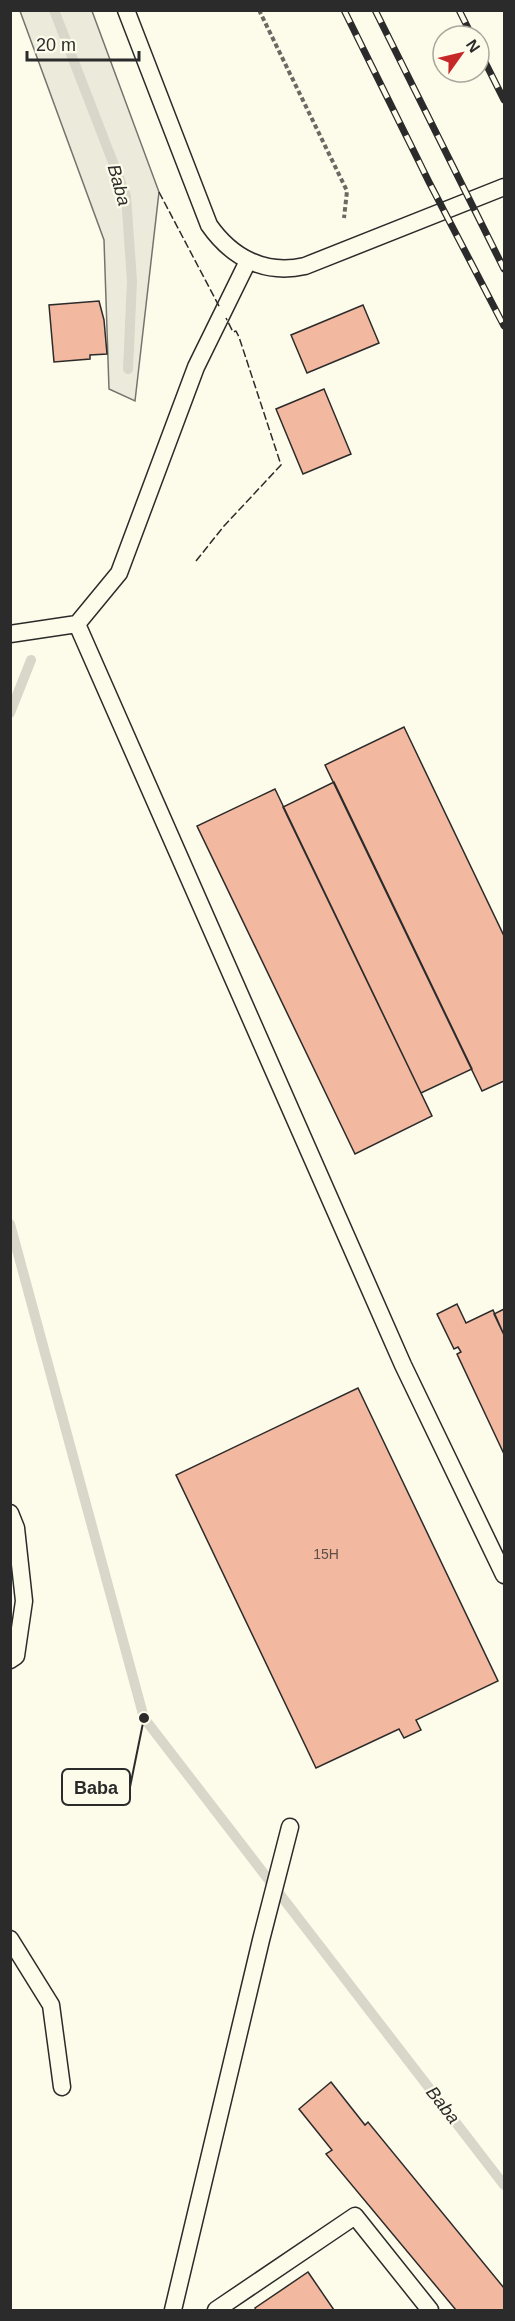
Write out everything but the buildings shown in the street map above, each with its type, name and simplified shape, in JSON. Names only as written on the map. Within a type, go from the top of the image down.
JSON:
[{"type":"lane","points":[[126,10],[209,225],[223,243],[248,261],[274,268],[292,269],[305,266],[504,187]]},
{"type":"lane","points":[[10,634],[77,624],[119,573],[196,367],[248,261]]},
{"type":"lane","points":[[77,624],[404,1365],[504,1575]]},
{"type":"lane","points":[[10,1513],[16,1528],[24,1601],[16,1656],[10,1660]]},
{"type":"lane","points":[[173,2310],[290,1827]]},
{"type":"lane","points":[[10,1939],[51,2005],[62,2087]]},
{"type":"lane","points":[[216,2310],[355,2216],[430,2310]]},
{"type":"path","points":[[259,10],[347,190],[344,218]]},
{"type":"shaded area","points":[[20,11],[92,11],[159,192],[135,401],[109,389],[104,240]]},
{"type":"waterway","name":"Baba","points":[[54,10],[126,196],[132,281],[128,369]]},
{"type":"waterway","name":"Baba","points":[[10,713],[31,660]]},
{"type":"waterway","name":"Baba","points":[[10,1224],[144,1718],[504,2185]]},
{"type":"railway","points":[[344,10],[429,182],[504,326]]},
{"type":"railway","points":[[375,10],[504,269]]},
{"type":"railway","points":[[459,10],[466,24]]},
{"type":"railway","points":[[491,74],[504,100]]},
{"type":"fence","points":[[159,192],[220,308]]},
{"type":"fence","points":[[196,561],[224,526],[281,465],[239,337],[236,331],[233,332],[226,318]]},
{"type":"place","name":"Baba","points":[[144,1718]]}]
